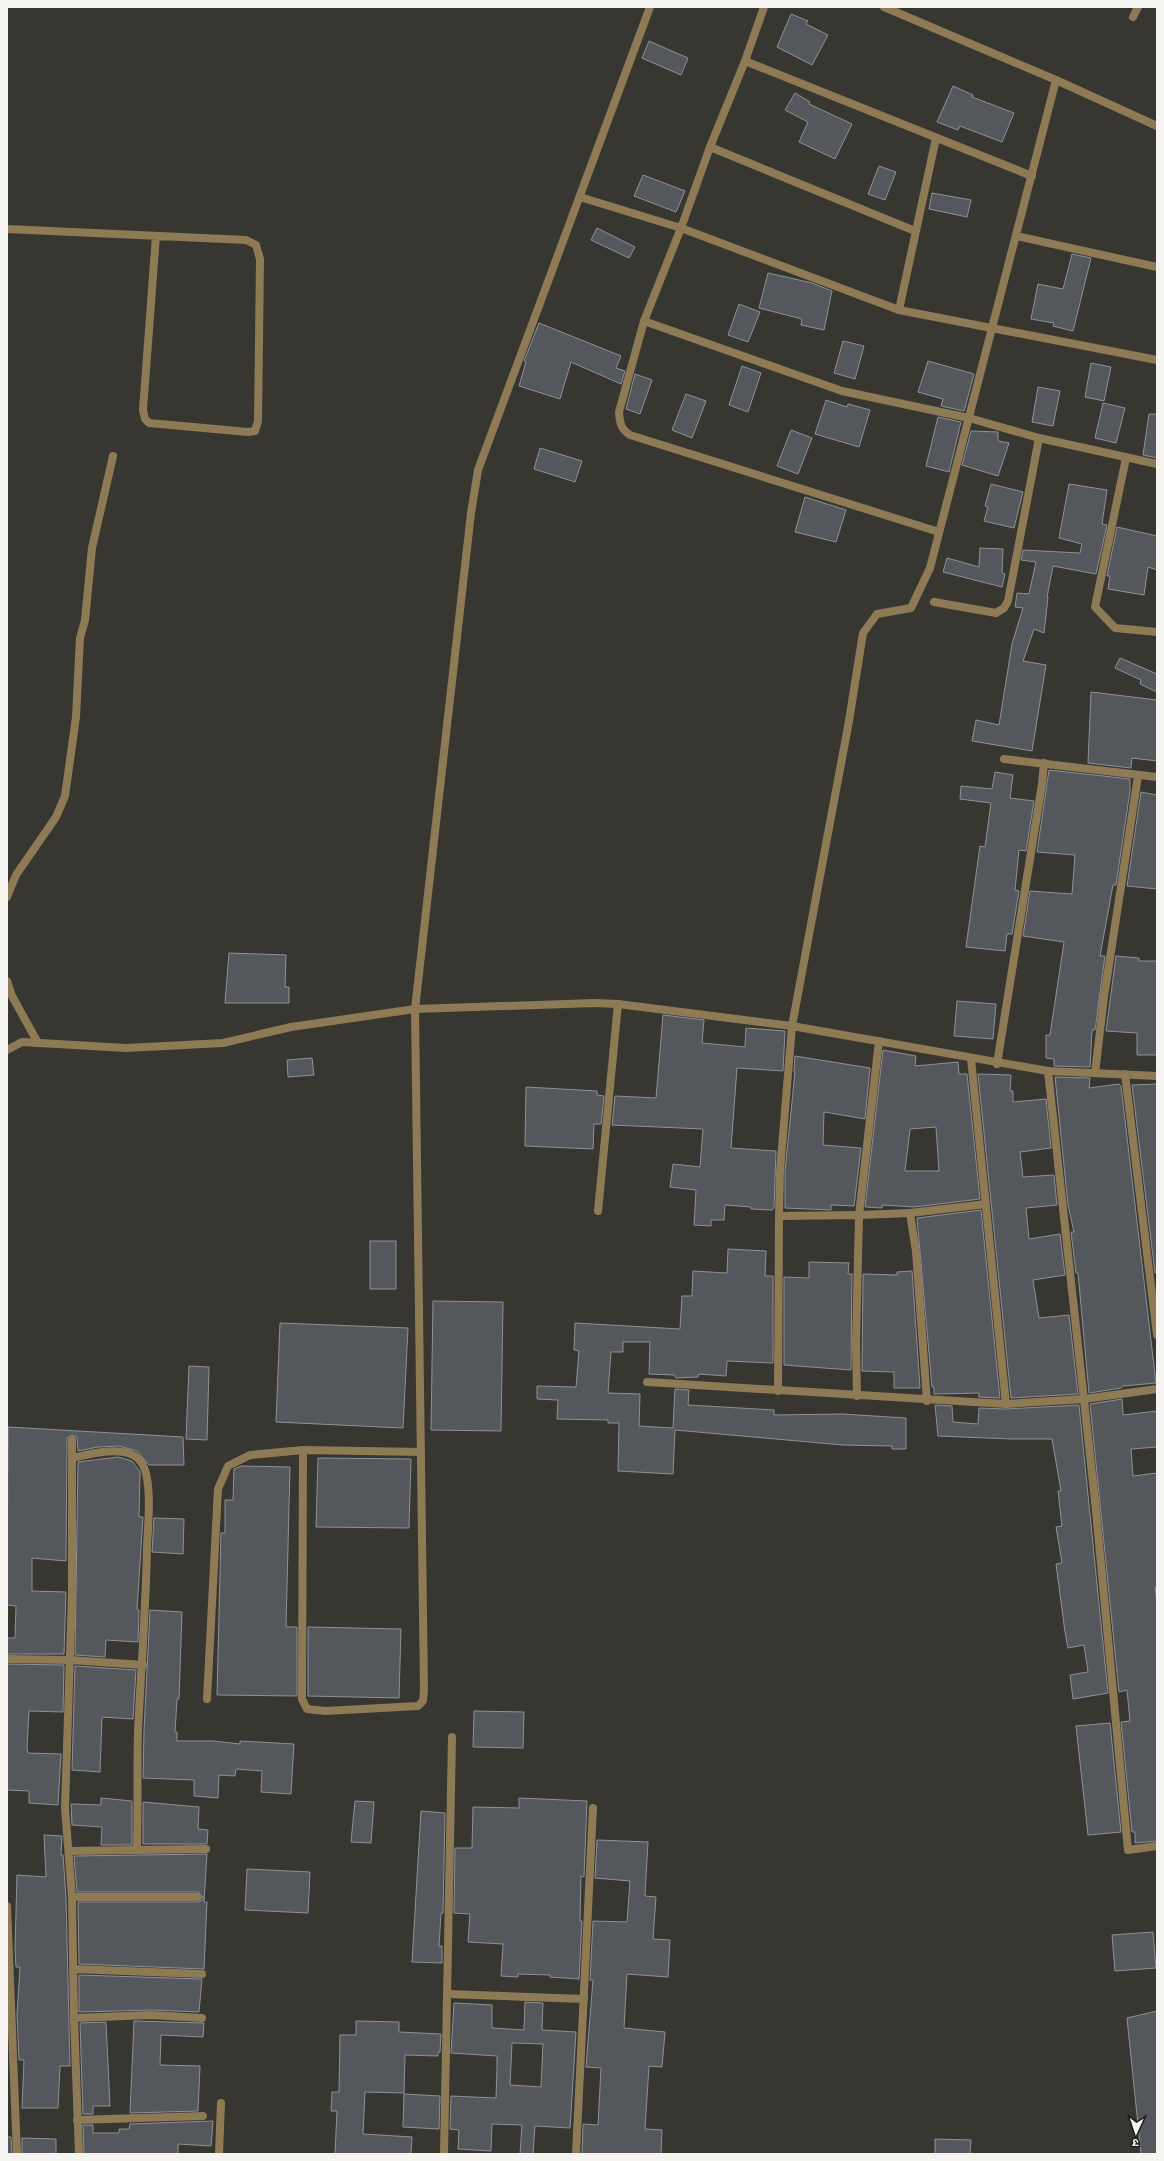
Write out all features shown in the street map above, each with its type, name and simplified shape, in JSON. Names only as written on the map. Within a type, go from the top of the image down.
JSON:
[{"type":"street","points":[[303,1450],[302,1699],[307,1709],[325,1711],[418,1706],[423,1701],[415,1009],[465,560],[478,470],[650,7]]},
{"type":"street","points":[[764,7],[745,62],[710,147],[681,228],[644,321],[619,412],[622,430],[630,435],[939,532]]},
{"type":"street","points":[[884,7],[1056,80],[1157,126]]},
{"type":"street","points":[[1133,17],[1138,7]]},
{"type":"street","points":[[745,62],[1032,176]]},
{"type":"street","points":[[778,1391],[780,1171],[792,1026],[849,722],[863,633],[877,614],[911,608],[930,568],[1056,80]]},
{"type":"street","points":[[899,310],[936,138]]},
{"type":"street","points":[[710,147],[915,231]]},
{"type":"street","points":[[580,197],[681,228],[899,310],[992,330],[1157,360]]},
{"type":"street","points":[[7,229],[246,240],[256,245],[260,259],[258,421],[255,431],[248,432],[149,423],[145,419],[143,410],[156,236]]},
{"type":"street","points":[[1016,236],[1157,267]]},
{"type":"street","points":[[644,321],[842,391],[969,418],[1039,438],[1157,464]]},
{"type":"street","points":[[934,602],[996,613],[1004,608],[1008,601],[1039,438]]},
{"type":"street","points":[[7,897],[16,875],[56,817],[65,796],[76,717],[80,638],[85,620],[92,548],[113,456]]},
{"type":"street","points":[[1126,458],[1095,607],[1115,628],[1157,632]]},
{"type":"street","points":[[1004,759],[1138,776],[1157,777]]},
{"type":"street","points":[[997,1064],[1042,784],[1044,763]]},
{"type":"street","points":[[1095,1073],[1104,996],[1138,776]]},
{"type":"street","points":[[7,981],[12,996],[38,1043]]},
{"type":"street","points":[[598,1211],[618,1004]]},
{"type":"street","points":[[7,1050],[22,1042],[126,1048],[223,1043],[291,1026],[415,1009],[618,1004],[792,1026],[997,1064],[1048,1071],[1157,1076]]},
{"type":"street","points":[[857,1396],[856,1344],[859,1215],[879,1041]]},
{"type":"street","points":[[971,1059],[1006,1404]]},
{"type":"street","points":[[1048,1071],[1084,1399],[1128,1850],[1157,1846]]},
{"type":"street","points":[[1125,1074],[1157,1335]]},
{"type":"street","points":[[779,1216],[910,1213],[986,1204]]},
{"type":"street","points":[[910,1213],[916,1252],[927,1401]]},
{"type":"street","points":[[647,1382],[927,1401],[1006,1404],[1084,1399],[1157,1389]]},
{"type":"street","points":[[72,1440],[72,1593],[65,1808],[72,1897],[74,2018],[79,2154]]},
{"type":"street","points":[[207,1699],[218,1489],[228,1466],[250,1454],[303,1450],[420,1452]]},
{"type":"street","points":[[72,1458],[103,1451],[121,1452],[135,1456],[142,1463],[149,1492],[143,1665],[138,1731],[138,1849]]},
{"type":"street","points":[[7,1659],[70,1660],[143,1665]]},
{"type":"street","points":[[444,2154],[452,1738]]},
{"type":"street","points":[[576,2154],[593,1808]]},
{"type":"street","points":[[69,1851],[206,1849]]},
{"type":"street","points":[[72,1897],[198,1897]]},
{"type":"street","points":[[7,1906],[17,2154]]},
{"type":"street","points":[[74,1969],[202,1974]]},
{"type":"street","points":[[448,1994],[584,1999]]},
{"type":"street","points":[[74,2018],[151,2015],[202,2018]]},
{"type":"street","points":[[220,2154],[221,2103]]},
{"type":"street","points":[[77,2120],[203,2116]]},
{"type":"building","points":[[791,14],[808,21],[806,24],[828,35],[812,65],[777,47]]},
{"type":"building","points":[[649,41],[688,58],[681,75],[642,58]]},
{"type":"building","points":[[953,86],[973,95],[972,97],[1014,113],[1002,142],[960,126],[958,130],[937,122]]},
{"type":"building","points":[[795,93],[810,102],[809,104],[852,124],[835,159],[799,142],[808,122],[785,110]]},
{"type":"building","points":[[879,166],[896,172],[885,200],[868,194]]},
{"type":"building","points":[[643,175],[685,191],[676,212],[634,196]]},
{"type":"building","points":[[932,193],[971,200],[967,217],[929,209]]},
{"type":"building","points":[[597,228],[635,247],[629,258],[591,240]]},
{"type":"building","points":[[1072,254],[1091,258],[1073,331],[1053,326],[1054,323],[1031,319],[1038,284],[1063,289]]},
{"type":"building","points":[[768,273],[812,283],[832,291],[824,330],[801,325],[802,319],[759,308]]},
{"type":"building","points":[[739,304],[760,312],[748,342],[728,335]]},
{"type":"building","points":[[539,323],[621,356],[616,368],[625,371],[621,384],[571,362],[560,399],[519,386],[526,362],[524,361]]},
{"type":"building","points":[[843,341],[864,346],[855,379],[834,373]]},
{"type":"building","points":[[928,361],[974,374],[964,411],[941,406],[943,399],[918,392]]},
{"type":"building","points":[[1091,363],[1111,367],[1104,401],[1085,397]]},
{"type":"building","points":[[742,366],[761,373],[748,412],[729,405]]},
{"type":"building","points":[[635,374],[652,380],[640,414],[626,409]]},
{"type":"building","points":[[1038,387],[1060,391],[1053,426],[1032,422]]},
{"type":"building","points":[[686,394],[706,401],[692,438],[672,430]]},
{"type":"building","points":[[826,400],[847,407],[848,404],[870,410],[859,447],[815,434]]},
{"type":"building","points":[[1103,403],[1125,408],[1116,443],[1095,438]]},
{"type":"building","points":[[1149,414],[1157,414],[1157,458],[1143,455]]},
{"type":"building","points":[[938,417],[961,422],[949,472],[926,466]]},
{"type":"building","points":[[791,430],[812,438],[798,474],[777,466]]},
{"type":"building","points":[[971,431],[998,432],[998,441],[1009,443],[998,476],[962,465]]},
{"type":"building","points":[[540,448],[582,461],[575,482],[534,469]]},
{"type":"building","points":[[991,484],[1023,492],[1014,528],[984,521],[988,507],[985,506]]},
{"type":"building","points":[[1069,484],[1107,490],[1102,524],[1107,525],[1096,574],[1053,566],[1047,597],[1044,633],[1034,629],[1023,661],[1046,665],[1032,751],[972,741],[976,720],[999,725],[1012,644],[1023,608],[1015,607],[1017,593],[1029,594],[1036,562],[1021,560],[1023,550],[1080,553],[1082,544],[1059,538]]},
{"type":"building","points":[[805,497],[846,510],[836,542],[795,532]]},
{"type":"building","points":[[1117,527],[1157,536],[1157,570],[1148,567],[1144,595],[1108,589],[1110,576],[1107,576]]},
{"type":"building","points":[[980,548],[1003,549],[1002,573],[1005,574],[1002,587],[943,572],[947,558],[979,567]]},
{"type":"building","points":[[1120,658],[1157,674],[1157,692],[1140,684],[1141,680],[1115,668]]},
{"type":"building","points":[[1091,692],[1157,700],[1157,761],[1132,758],[1131,768],[1088,763]]},
{"type":"building","points":[[1049,770],[1130,779],[1130,791],[1116,885],[1113,885],[1100,956],[1105,956],[1095,1030],[1092,1030],[1090,1067],[1054,1066],[1054,1059],[1046,1058],[1046,1035],[1050,1035],[1064,942],[1023,936],[1030,891],[1072,894],[1075,855],[1037,852]]},
{"type":"building","points":[[995,772],[1013,775],[1010,798],[1034,801],[1026,851],[1019,850],[1015,890],[1019,891],[1012,934],[1007,934],[1005,951],[966,947],[980,846],[985,847],[991,803],[960,799],[961,786],[992,789]]},
{"type":"building","points":[[1141,792],[1157,795],[1157,889],[1127,886]]},
{"type":"building","points":[[229,953],[286,955],[285,987],[289,987],[289,1003],[225,1003]]},
{"type":"building","points":[[1116,956],[1139,958],[1139,961],[1157,961],[1157,1055],[1137,1055],[1137,1033],[1106,1031]]},
{"type":"building","points":[[957,1001],[996,1004],[993,1039],[954,1036]]},
{"type":"building","points":[[663,1015],[704,1020],[702,1043],[745,1047],[746,1028],[785,1031],[783,1071],[737,1068],[731,1148],[776,1151],[774,1208],[772,1210],[751,1209],[751,1207],[725,1205],[724,1220],[711,1220],[711,1226],[694,1225],[696,1190],[670,1187],[673,1164],[700,1167],[703,1129],[612,1125],[615,1096],[656,1098]]},
{"type":"building","points":[[883,1050],[916,1056],[915,1066],[958,1062],[959,1074],[967,1074],[980,1199],[914,1207],[882,1205],[882,1208],[865,1207]],"holes":[[[936,1127],[939,1171],[905,1171],[910,1129]]]},
{"type":"building","points":[[795,1056],[870,1068],[865,1119],[824,1112],[823,1145],[861,1148],[854,1206],[831,1205],[831,1210],[785,1208],[785,1171],[795,1072]]},
{"type":"building","points":[[312,1058],[314,1075],[288,1077],[287,1060]]},
{"type":"building","points":[[978,1074],[1011,1075],[1010,1091],[1013,1091],[1013,1102],[1046,1099],[1051,1148],[1020,1152],[1023,1177],[1054,1175],[1057,1205],[1026,1208],[1029,1239],[1060,1234],[1065,1275],[1033,1280],[1039,1318],[1069,1315],[1078,1394],[1011,1398]]},
{"type":"building","points":[[1055,1077],[1090,1078],[1089,1088],[1119,1084],[1121,1086],[1156,1383],[1123,1386],[1121,1388],[1089,1393],[1078,1273],[1076,1273],[1071,1232],[1074,1232],[1068,1205]]},
{"type":"building","points":[[1157,1084],[1157,1272],[1155,1273],[1132,1085]]},
{"type":"building","points":[[526,1087],[597,1091],[597,1095],[604,1096],[601,1124],[594,1124],[593,1149],[525,1146]]},
{"type":"building","points":[[981,1210],[1000,1398],[979,1397],[979,1393],[934,1394],[934,1387],[932,1387],[917,1218]]},
{"type":"building","points":[[370,1241],[396,1241],[396,1289],[370,1289]]},
{"type":"building","points":[[728,1249],[766,1251],[765,1276],[773,1276],[773,1363],[727,1361],[726,1376],[699,1374],[698,1377],[676,1378],[674,1375],[649,1374],[650,1342],[623,1342],[623,1352],[611,1352],[608,1393],[640,1394],[639,1426],[673,1428],[675,1389],[689,1390],[688,1405],[774,1410],[774,1415],[842,1414],[906,1418],[906,1449],[892,1449],[892,1446],[843,1445],[675,1430],[673,1474],[618,1471],[619,1423],[608,1423],[608,1420],[557,1419],[558,1400],[537,1399],[537,1386],[576,1387],[579,1351],[574,1350],[575,1323],[680,1329],[682,1296],[692,1296],[693,1271],[727,1273]]},
{"type":"building","points":[[809,1262],[849,1263],[848,1274],[852,1274],[851,1370],[784,1365],[784,1277],[809,1278]]},
{"type":"building","points":[[912,1271],[920,1388],[894,1388],[894,1372],[862,1371],[863,1274],[897,1275],[897,1272]]},
{"type":"building","points":[[433,1301],[503,1302],[501,1431],[431,1430]]},
{"type":"building","points":[[280,1323],[408,1328],[403,1428],[276,1422]]},
{"type":"building","points":[[189,1366],[209,1367],[207,1440],[186,1439]]},
{"type":"building","points":[[1122,1399],[1123,1415],[1157,1411],[1157,1447],[1131,1449],[1133,1476],[1157,1473],[1157,1587],[1155,1587],[1157,1604],[1157,1841],[1135,1843],[1135,1832],[1132,1832],[1121,1722],[1130,1721],[1127,1690],[1119,1692],[1090,1404]]},
{"type":"building","points":[[935,1405],[952,1406],[953,1422],[978,1424],[979,1408],[1006,1409],[1079,1405],[1108,1693],[1073,1699],[1070,1675],[1088,1672],[1084,1645],[1068,1648],[1065,1632],[1056,1564],[1062,1563],[1056,1527],[1062,1526],[1058,1491],[1061,1491],[1052,1439],[938,1436]]},
{"type":"building","points":[[8,1427],[183,1437],[184,1465],[149,1465],[137,1451],[119,1446],[98,1447],[78,1451],[77,1437],[72,1435],[67,1438],[66,1561],[32,1558],[32,1591],[66,1592],[64,1654],[7,1654],[7,1638],[15,1638],[16,1606],[7,1605]]},
{"type":"building","points":[[118,1457],[132,1461],[140,1472],[139,1517],[143,1517],[137,1609],[139,1610],[138,1642],[106,1640],[105,1657],[75,1655],[78,1462]]},
{"type":"building","points":[[318,1458],[411,1459],[409,1528],[316,1527]]},
{"type":"building","points":[[241,1466],[290,1467],[286,1627],[297,1627],[297,1696],[217,1695],[221,1533],[225,1533],[225,1500],[233,1500],[234,1469]]},
{"type":"building","points":[[154,1518],[184,1519],[183,1554],[152,1552]]},
{"type":"building","points":[[150,1610],[182,1612],[179,1699],[177,1699],[175,1732],[177,1732],[177,1741],[213,1741],[240,1744],[240,1741],[294,1744],[291,1794],[261,1792],[262,1771],[236,1769],[235,1776],[219,1775],[218,1798],[194,1796],[194,1780],[143,1778]]},
{"type":"building","points":[[308,1627],[401,1629],[399,1698],[308,1696]]},
{"type":"building","points":[[7,1664],[64,1665],[63,1712],[29,1711],[27,1748],[28,1753],[61,1754],[58,1805],[29,1803],[29,1791],[7,1790]]},
{"type":"building","points":[[75,1666],[136,1670],[133,1719],[102,1717],[100,1772],[72,1770]]},
{"type":"building","points":[[474,1711],[524,1712],[523,1748],[473,1747]]},
{"type":"building","points":[[1110,1723],[1121,1832],[1088,1835],[1076,1726]]},
{"type":"building","points":[[101,1798],[132,1801],[132,1845],[101,1845],[102,1827],[72,1825],[71,1804],[101,1805]]},
{"type":"building","points":[[519,1798],[587,1801],[584,1877],[581,1876],[580,1921],[582,1921],[579,1979],[550,1977],[550,1975],[518,1974],[518,1977],[501,1976],[503,1944],[468,1942],[470,1914],[454,1913],[455,1848],[472,1848],[473,1807],[519,1808]]},
{"type":"building","points":[[355,1801],[374,1802],[371,1843],[351,1842]]},
{"type":"building","points":[[143,1802],[199,1807],[198,1829],[208,1830],[207,1844],[143,1844]]},
{"type":"building","points":[[421,1811],[445,1813],[443,1913],[441,1913],[439,1946],[442,1946],[442,1963],[412,1962]]},
{"type":"building","points":[[44,1835],[62,1836],[61,1855],[63,1855],[66,1897],[70,2066],[60,2066],[58,2108],[22,2108],[24,2060],[19,2060],[17,2014],[20,1967],[16,1967],[15,1950],[17,1875],[46,1877]]},
{"type":"building","points":[[597,1840],[648,1842],[645,1896],[656,1897],[653,1939],[670,1940],[668,1977],[627,1974],[624,2028],[665,2032],[662,2067],[649,2066],[645,2129],[662,2130],[661,2154],[582,2154],[583,2124],[598,2125],[601,2068],[586,2067],[593,1980],[590,1980],[593,1921],[627,1922],[630,1881],[595,1878]]},
{"type":"building","points":[[207,1854],[204,1902],[207,1902],[204,1969],[79,1964],[78,1902],[198,1902],[203,1900],[203,1897],[198,1892],[77,1892],[74,1856]]},
{"type":"building","points":[[247,1869],[310,1872],[308,1913],[245,1910]]},
{"type":"building","points":[[1153,1932],[1156,1968],[1115,1971],[1112,1935]]},
{"type":"building","points":[[79,1975],[202,1979],[199,2012],[151,2010],[79,2012]]},
{"type":"building","points":[[525,2002],[543,2003],[542,2030],[576,2032],[570,2128],[535,2126],[533,2154],[520,2154],[522,2125],[492,2124],[491,2151],[458,2149],[459,2130],[450,2129],[451,2096],[496,2098],[497,2056],[451,2053],[454,2003],[492,2005],[492,2028],[524,2030]],"holes":[[[512,2043],[543,2044],[541,2087],[510,2085]]]},
{"type":"building","points":[[1157,2011],[1157,2154],[1141,2154],[1127,2018]]},
{"type":"building","points":[[134,2021],[204,2023],[203,2037],[161,2035],[160,2065],[200,2066],[198,2111],[130,2113]]},
{"type":"building","points":[[356,2021],[399,2022],[399,2032],[441,2034],[440,2052],[438,2052],[438,2056],[405,2055],[404,2093],[365,2092],[363,2134],[412,2137],[411,2154],[335,2154],[337,2111],[331,2111],[332,2092],[339,2092],[340,2035],[356,2035]]},
{"type":"building","points":[[106,2022],[110,2106],[93,2106],[93,2114],[83,2114],[80,2023]]},
{"type":"building","points":[[404,2094],[440,2096],[439,2129],[403,2127]]},
{"type":"building","points":[[213,2121],[211,2146],[178,2144],[178,2154],[84,2154],[83,2125],[93,2125],[93,2133],[119,2133],[119,2129],[129,2129],[130,2124]]},
{"type":"building","points":[[7,2137],[11,2137],[12,2154],[7,2154]]},
{"type":"building","points":[[22,2138],[56,2139],[56,2154],[22,2154]]},
{"type":"building","points":[[935,2139],[971,2140],[970,2154],[935,2154]]}]
